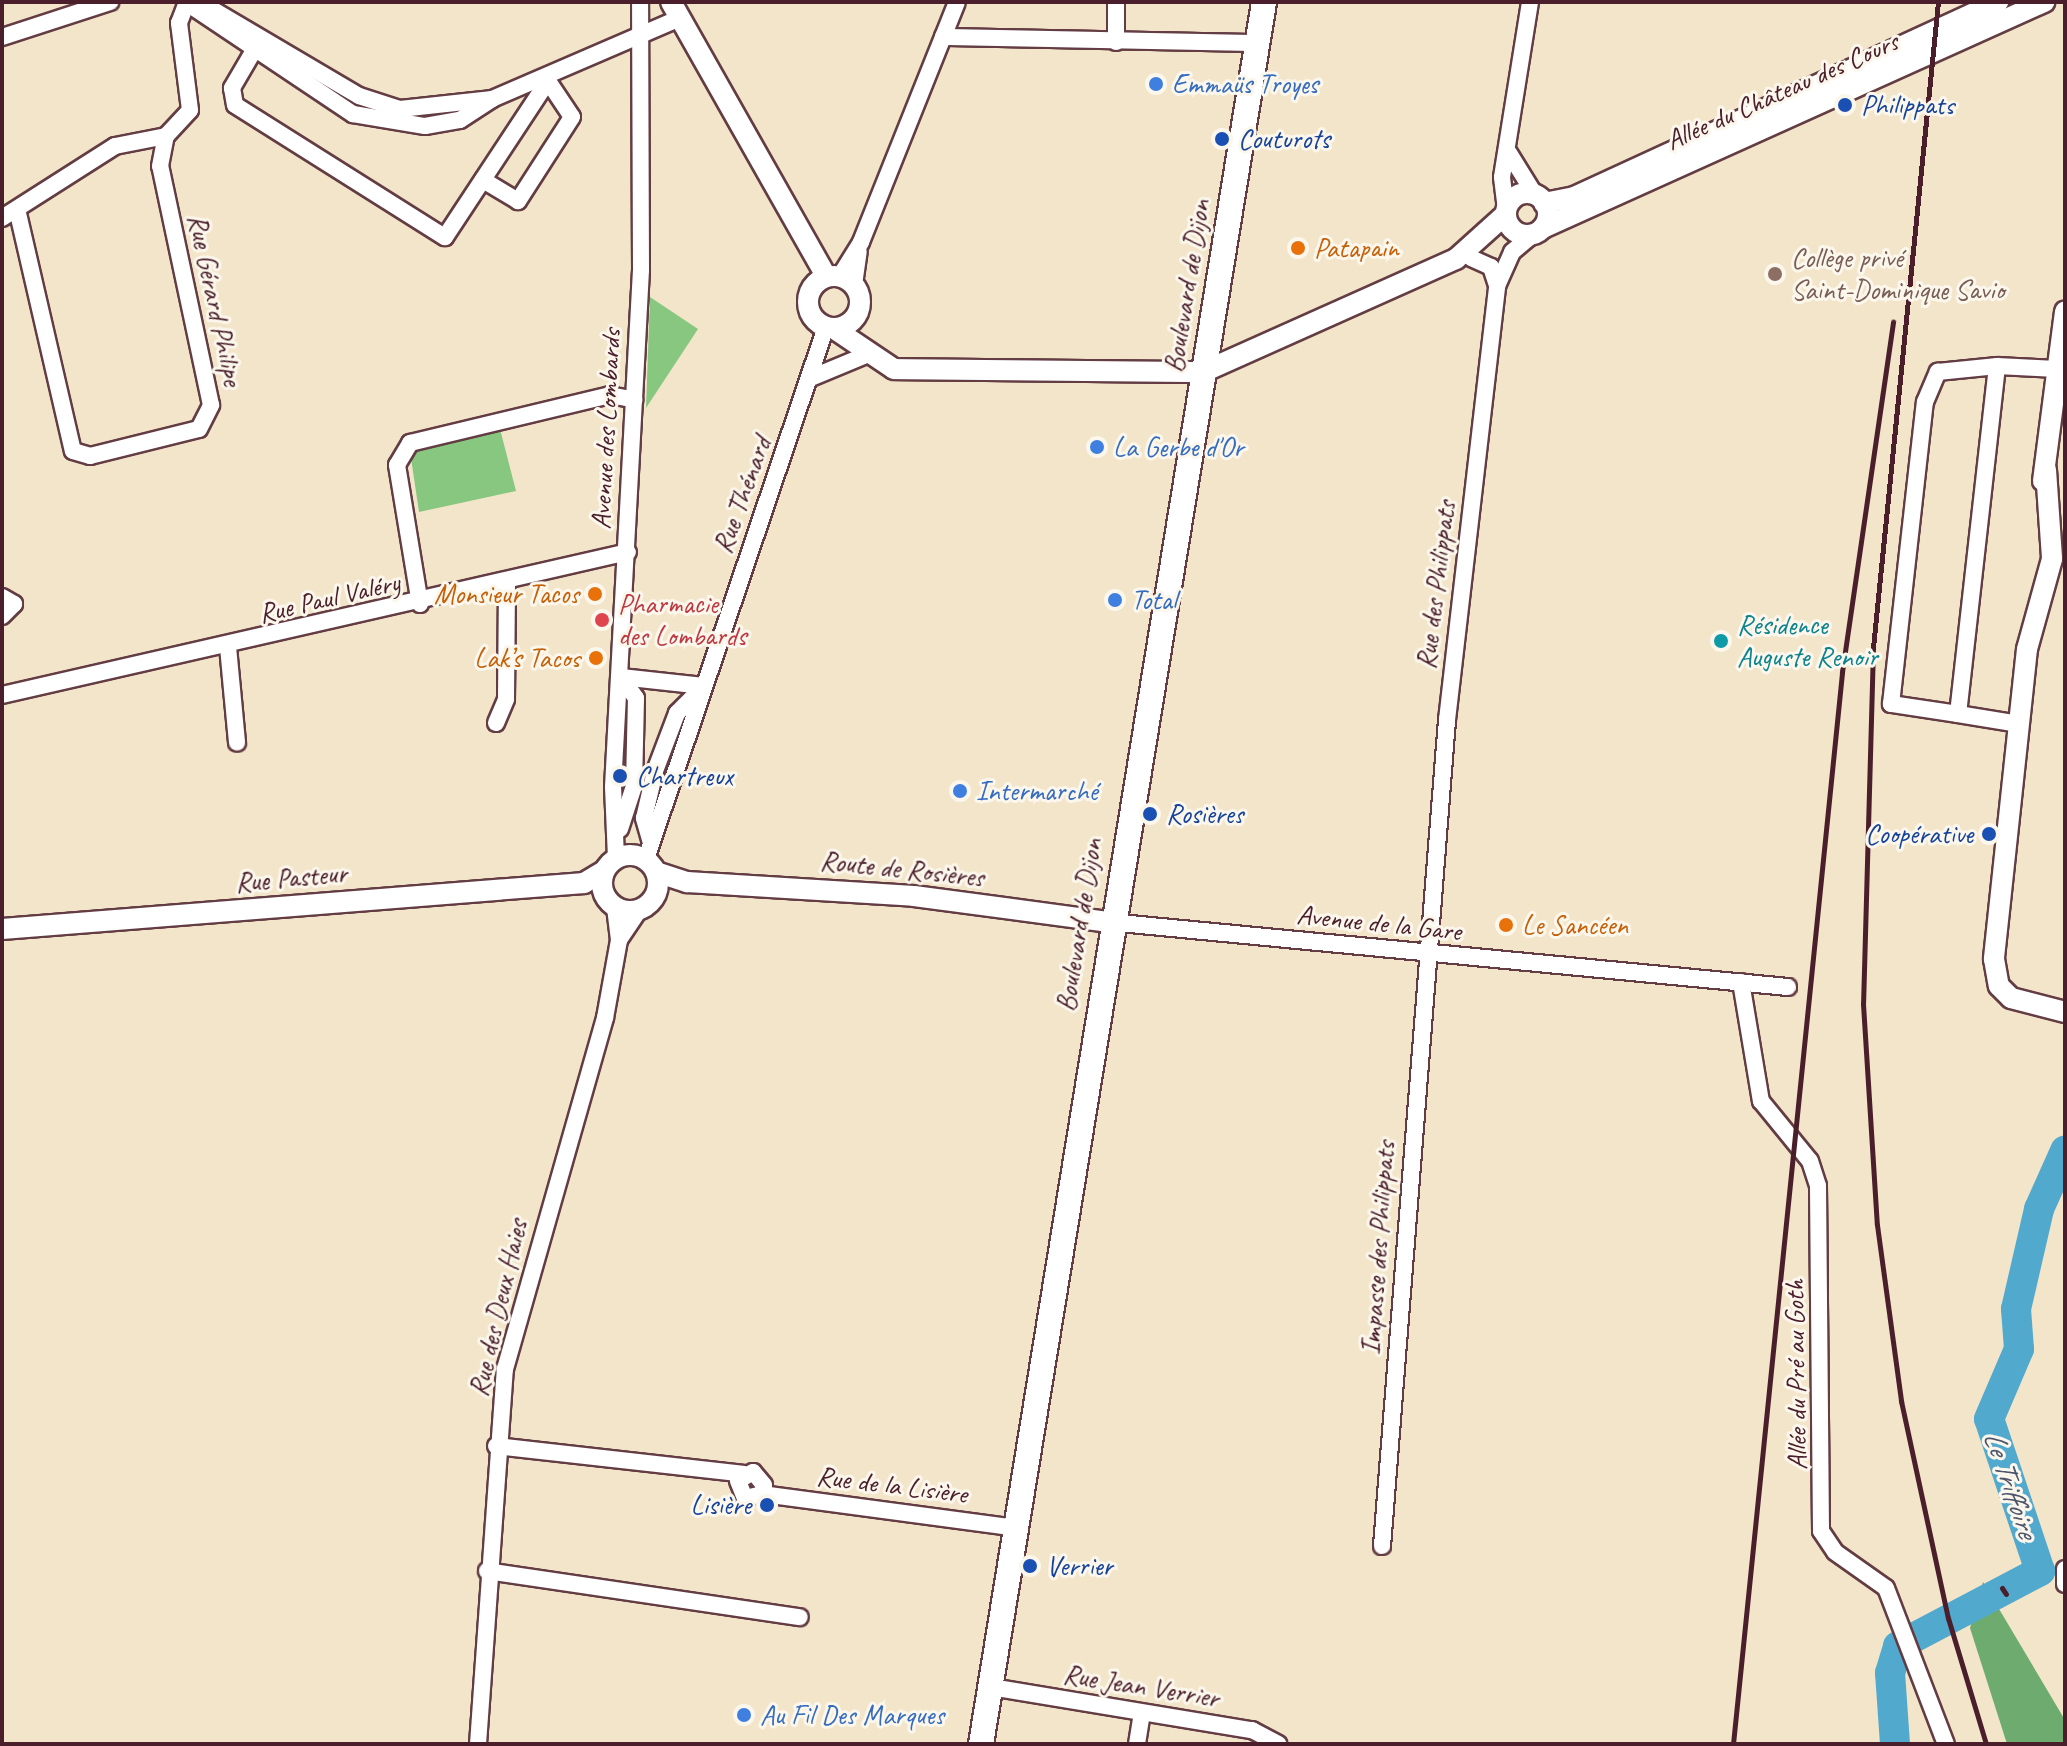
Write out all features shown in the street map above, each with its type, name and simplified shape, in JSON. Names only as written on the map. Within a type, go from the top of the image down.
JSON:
[{"type":"main road","name":"Boulevard de Dijon","points":[[981,1744],[1109,922],[1264,2]]},
{"type":"street","points":[[2,37],[110,2]]},
{"type":"street","points":[[184,2],[253,52],[353,114],[386,124],[460,120],[492,99]]},
{"type":"street","points":[[184,2],[208,7],[315,74],[386,105],[492,99],[548,81],[640,37],[676,10],[810,258],[833,282],[860,296],[854,319],[873,359]]},
{"type":"street","points":[[2,218],[115,146],[166,136],[190,110],[179,23],[184,2]]},
{"type":"street","name":"Avenue des Lombards","points":[[621,677],[635,400],[640,2]]},
{"type":"street","points":[[957,2],[857,248],[809,311],[873,359],[894,369],[1203,372]]},
{"type":"street","points":[[1116,2],[1116,42]]},
{"type":"street","points":[[1509,153],[1540,199],[1531,232],[1506,212],[1501,187],[1509,153],[1530,2]]},
{"type":"street","points":[[1524,37],[1542,2]]},
{"type":"street","name":"Allée du Château des Cours","points":[[1464,259],[1517,196],[1540,199],[1574,197],[1998,2]]},
{"type":"street","name":"Allée du Château des Cours","points":[[1203,372],[1531,232],[2044,2]]},
{"type":"street","points":[[943,37],[1257,43]]},
{"type":"street","points":[[253,52],[232,88],[235,105],[445,237],[548,81]]},
{"type":"street","points":[[483,180],[518,201],[572,117],[548,81]]},
{"type":"street","name":"Rue Gérard Philipe","points":[[17,209],[73,451],[90,456],[199,429],[211,405],[160,166],[166,136]]},
{"type":"street","name":"Rue des Philippats","points":[[1427,955],[1497,286],[1512,252],[1531,232]]},
{"type":"street","points":[[810,258],[857,248]]},
{"type":"street","points":[[1464,259],[1491,267],[1497,286]]},
{"type":"street","points":[[2065,311],[2046,470],[2040,559],[2023,636],[2027,649],[1995,943],[1995,973],[2005,992],[2020,1004],[2065,1012]]},
{"type":"street","points":[[829,327],[854,319]]},
{"type":"street","name":"Rue Thénard","points":[[651,858],[704,686],[829,327]]},
{"type":"street","points":[[813,377],[873,359]]},
{"type":"street","points":[[1958,714],[1997,366]]},
{"type":"street","points":[[2019,724],[1891,704],[1894,672],[1931,383],[1949,367],[2057,369]]},
{"type":"street","points":[[420,604],[397,465],[410,443],[610,395],[635,400]]},
{"type":"street","name":"Rue Paul Valéry","points":[[2,695],[420,604],[628,552]]},
{"type":"street","points":[[496,723],[506,699],[507,583]]},
{"type":"street","points":[[2,597],[14,604],[2,616]]},
{"type":"street","name":"Rue Paul Valéry","points":[[228,647],[237,743]]},
{"type":"street","points":[[621,677],[704,686]]},
{"type":"street","points":[[610,900],[612,856],[634,786],[636,698],[621,677]]},
{"type":"street","name":"Route de Rosières","points":[[612,856],[651,858],[687,882],[914,896],[1109,922]]},
{"type":"street","name":"Rue Pasteur","points":[[2,929],[584,883],[612,856]]},
{"type":"street","points":[[584,883],[610,900],[648,902],[651,858]]},
{"type":"street","name":"Route de Rosières","points":[[648,902],[687,882]]},
{"type":"street","name":"Rue des Deux Haies","points":[[478,1744],[496,1446],[505,1369],[605,1018],[619,940],[610,900]]},
{"type":"street","name":"Rue des Deux Haies","points":[[619,940],[648,902]]},
{"type":"street","name":"Avenue de la Gare","points":[[1109,922],[1427,955],[1788,987]]},
{"type":"street","name":"Impasse des Philippats","points":[[1382,1546],[1427,955]]},
{"type":"street","name":"Allée du Pré au Goth","points":[[1741,982],[1761,1101],[1810,1161],[1818,1186],[1821,1531],[1835,1552],[1886,1588],[1946,1744]]},
{"type":"street","name":"Rue de la Lisière","points":[[496,1446],[744,1474],[761,1477],[762,1494],[1016,1528]]},
{"type":"street","points":[[487,1571],[800,1617]]},
{"type":"street","name":"Rue Jean Verrier","points":[[991,1687],[1252,1730],[1278,1744]]},
{"type":"street","points":[[1137,1744],[1142,1713]]},
{"type":"green space","points":[[650,297],[698,329],[646,408]]},
{"type":"green space","points":[[500,429],[516,491],[419,512],[411,458],[418,449]]},
{"type":"green space","points":[[1983,1582],[2065,1720],[2065,1744],[2007,1744],[1970,1628]]},
{"type":"waterway","name":"Le Triffoire","points":[[1895,1744],[1890,1673],[1898,1646],[2040,1571],[1989,1419],[2019,1349],[2016,1309],[2039,1209],[2065,1151]]},
{"type":"railway","points":[[1938,2],[1873,648],[1863,1004],[1877,1225],[1901,1401],[1948,1618],[1986,1744]]},
{"type":"railway","points":[[1733,1744],[1842,672],[1893,322]]},
{"type":"railway","points":[[2002,1588],[2006,1594]]},
{"type":"place","name":"Emmaüs Troyes","points":[[1156,84]]},
{"type":"place","name":"Philippats","points":[[1845,105]]},
{"type":"place","name":"Couturots","points":[[1222,139]]},
{"type":"place","name":"Patapain","points":[[1298,248]]},
{"type":"place","name":"Collège privé Saint-Dominique Savio","points":[[1775,274]]},
{"type":"place","name":"La Gerbe d'Or","points":[[1097,447]]},
{"type":"place","name":"Monsieur Tacos","points":[[595,594]]},
{"type":"place","name":"Total","points":[[1115,600]]},
{"type":"place","name":"Pharmacie des Lombards","points":[[602,620]]},
{"type":"place","name":"Résidence Auguste Renoir","points":[[1721,641]]},
{"type":"place","name":"Lak’s Tacos","points":[[596,658]]},
{"type":"place","name":"Chartreux","points":[[620,776]]},
{"type":"place","name":"Intermarché","points":[[960,791]]},
{"type":"place","name":"Rosières","points":[[1150,814]]},
{"type":"place","name":"Coopérative","points":[[1989,834]]},
{"type":"place","name":"Le Sancéen","points":[[1506,925]]},
{"type":"place","name":"Lisière","points":[[767,1505]]},
{"type":"place","name":"Verrier","points":[[1030,1566]]},
{"type":"place","name":"Au Fil Des Marques","points":[[744,1715]]}]
